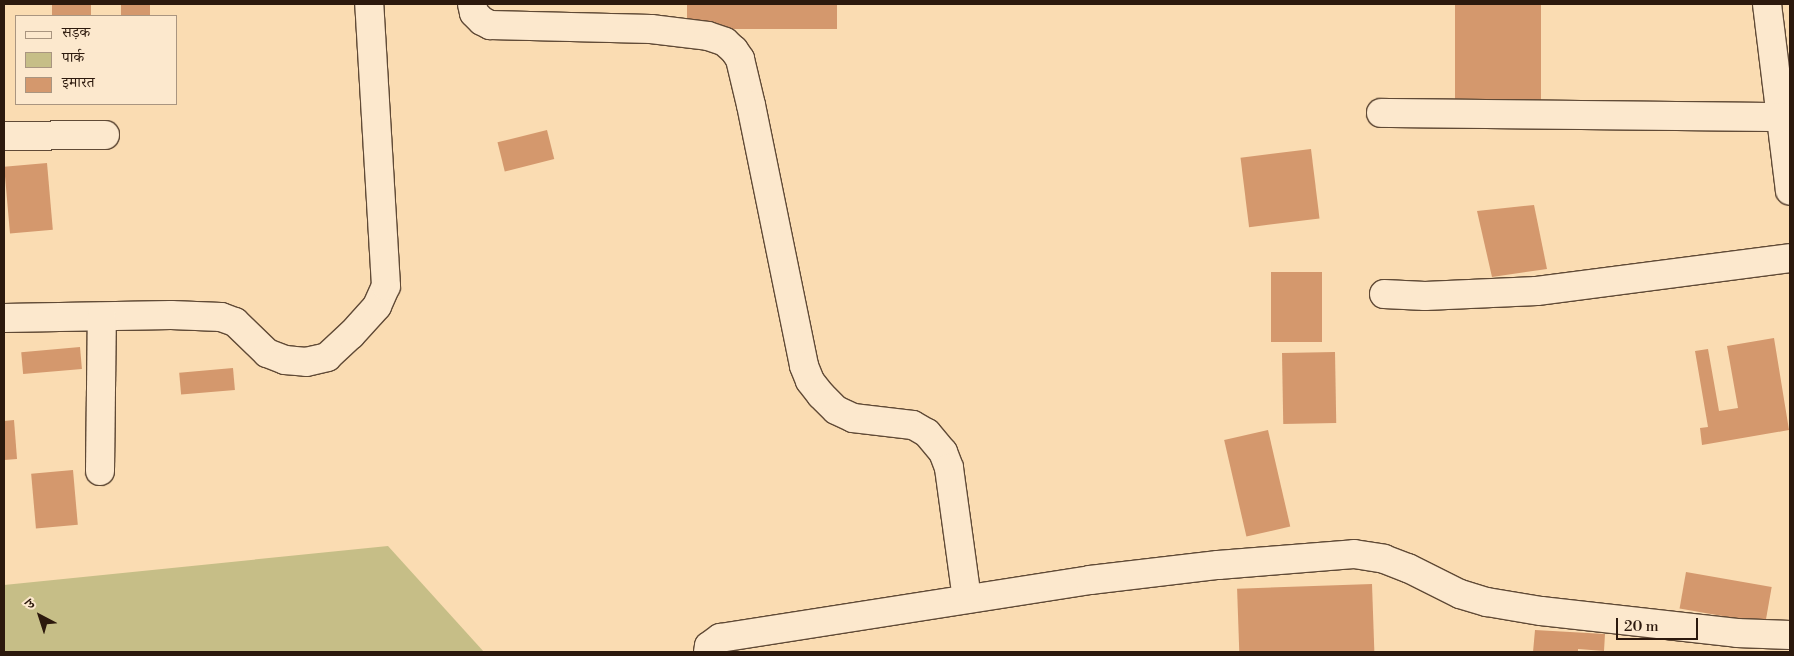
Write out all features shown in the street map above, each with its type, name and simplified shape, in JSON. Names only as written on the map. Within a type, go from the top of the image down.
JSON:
[{"type":"street","points":[[4,318],[171,315],[227,318],[235,322],[267,354],[286,360],[306,362],[326,357],[351,335],[377,306],[386,286],[369,4]]},
{"type":"street","points":[[472,4],[474,13],[482,22],[490,25],[651,29],[708,36],[725,42],[734,50],[740,59],[751,105],[804,366],[816,388],[836,410],[853,418],[914,425],[927,433],[943,452],[949,468],[967,599]]},
{"type":"street","points":[[1767,4],[1790,191]]},
{"type":"street","points":[[1381,113],[1781,117]]},
{"type":"street","points":[[4,136],[105,135]]},
{"type":"street","points":[[1384,294],[1425,296],[1537,291],[1790,258]]},
{"type":"street","points":[[100,471],[102,317]]},
{"type":"street","points":[[708,652],[709,646],[720,638],[1090,580],[1218,565],[1354,554],[1384,559],[1408,568],[1460,594],[1487,602],[1541,611],[1737,633],[1790,635]]},
{"type":"green space","points":[[388,546],[484,652],[4,652],[4,585]]},
{"type":"building","points":[[52,4],[91,4],[91,15],[52,15]]},
{"type":"building","points":[[121,4],[150,4],[150,15],[121,15]]},
{"type":"building","points":[[687,4],[837,4],[837,29],[687,29]]},
{"type":"building","points":[[1455,4],[1541,4],[1541,100],[1455,100]]},
{"type":"building","points":[[547,130],[554,159],[505,171],[498,142]]},
{"type":"building","points":[[1311,149],[1320,218],[1249,227],[1241,158]]},
{"type":"building","points":[[47,163],[53,230],[10,233],[4,167]]},
{"type":"building","points":[[1534,205],[1547,269],[1492,277],[1477,211]]},
{"type":"building","points":[[1271,272],[1322,272],[1322,342],[1271,342]]},
{"type":"building","points":[[1774,338],[1789,430],[1702,445],[1700,428],[1708,427],[1695,351],[1708,349],[1719,411],[1738,408],[1727,346]]},
{"type":"building","points":[[80,347],[82,369],[23,374],[21,352]]},
{"type":"building","points":[[1335,352],[1336,423],[1283,424],[1282,353]]},
{"type":"building","points":[[233,368],[235,390],[181,395],[179,373]]},
{"type":"building","points":[[14,420],[17,459],[4,460],[4,421]]},
{"type":"building","points":[[1268,430],[1290,526],[1246,537],[1224,440]]},
{"type":"building","points":[[73,470],[78,525],[36,528],[31,474]]},
{"type":"building","points":[[1686,572],[1772,587],[1765,624],[1680,608]]},
{"type":"building","points":[[1372,584],[1374,652],[1239,652],[1237,589]]},
{"type":"building","points":[[1535,630],[1605,634],[1604,651],[1578,649],[1578,652],[1533,652]]}]
